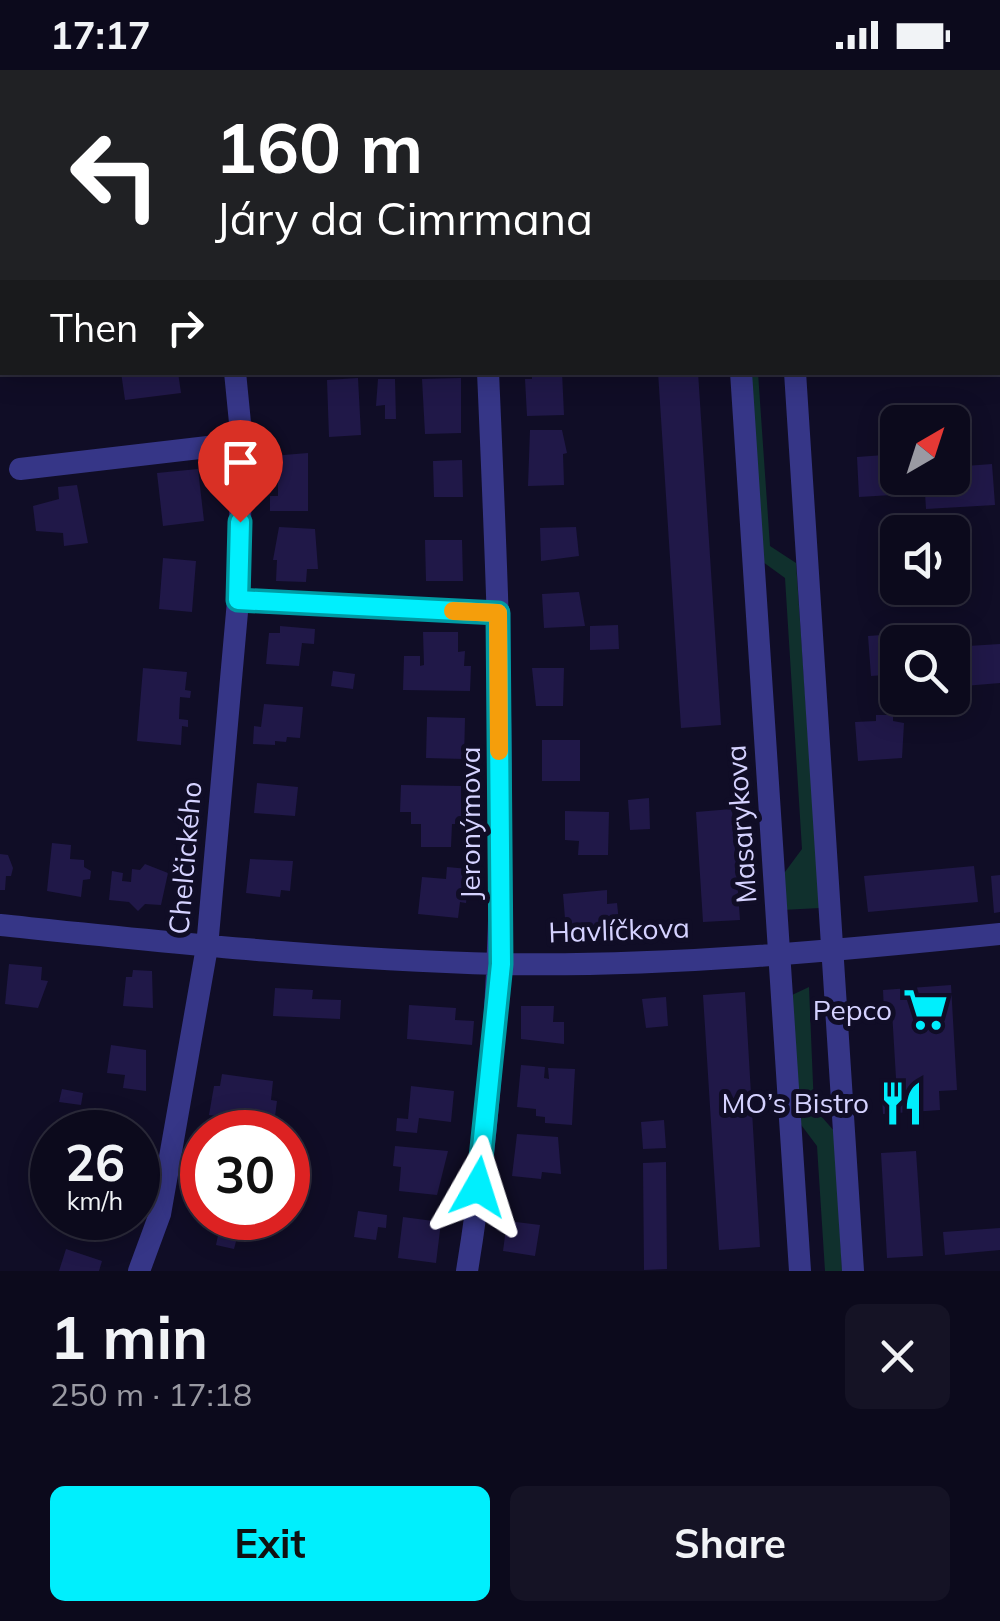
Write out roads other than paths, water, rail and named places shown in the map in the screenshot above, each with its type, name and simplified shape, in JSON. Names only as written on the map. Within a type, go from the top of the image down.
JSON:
[{"type":"street","name":"Chelčického","points":[[139,1271],[160,1214],[207,947],[238,600],[242,443],[234,375]]},
{"type":"street","name":"Jeronýmova","points":[[467,1271],[501,964],[498,613],[488,375]]},
{"type":"street","name":"Masarykova","points":[[742,375],[800,1271]]},
{"type":"street","points":[[796,375],[853,1271]]},
{"type":"street","points":[[20,470],[242,443]]},
{"type":"street","points":[[238,600],[498,613]]},
{"type":"street","name":"Havlíčkova","points":[[0,925],[207,947],[501,964],[782,956],[1000,934]]},
{"type":"place","name":"Pepco","points":[[925,1010]]},
{"type":"place","name":"MO’s Bistro","points":[[902,1103]]}]
